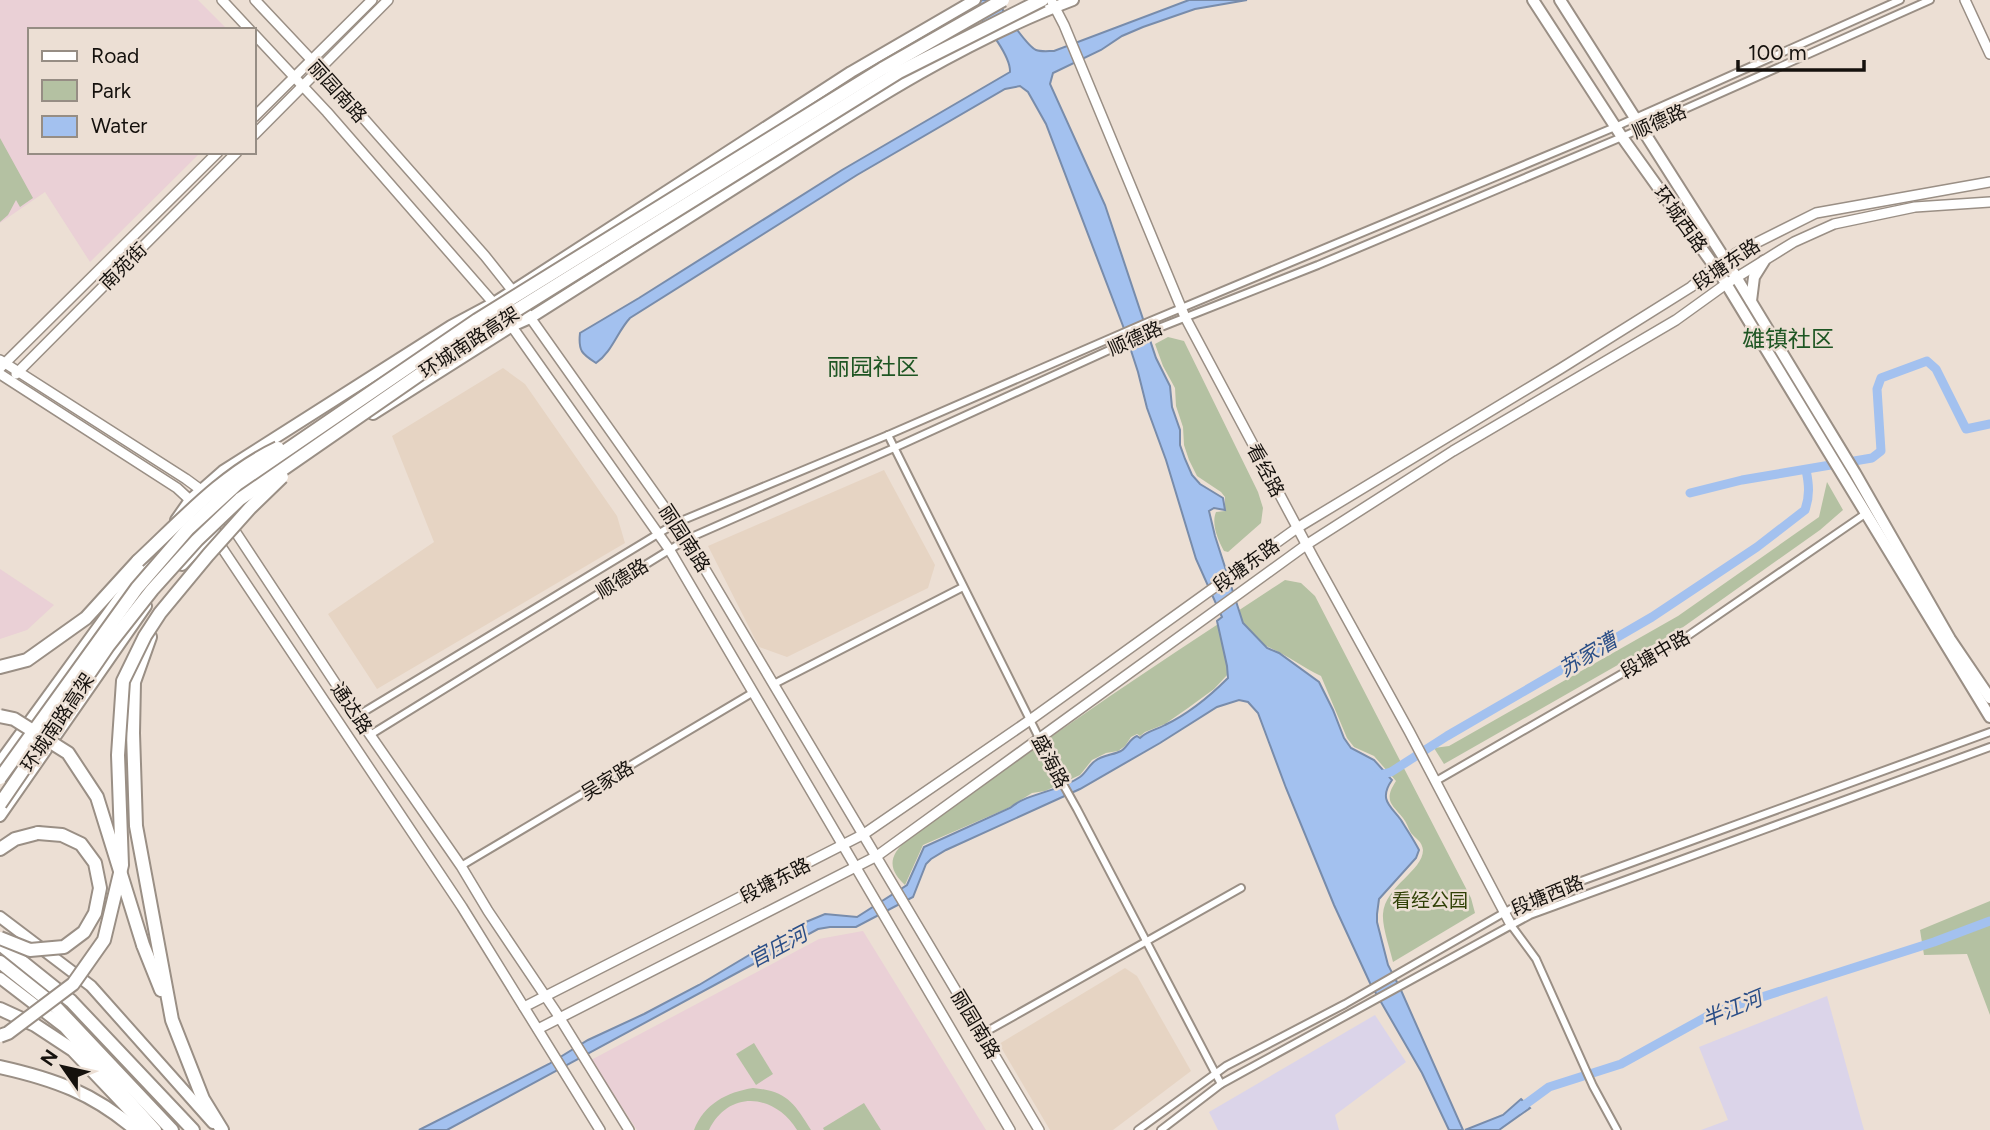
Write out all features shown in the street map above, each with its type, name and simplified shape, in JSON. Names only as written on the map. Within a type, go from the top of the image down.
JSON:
[{"type":"highway","name":"环城南路高架","points":[[0,778],[137,588],[188,530],[237,484],[489,312],[882,69],[1003,0]]},
{"type":"highway","name":"环城南路高架","points":[[2,809],[108,646],[152,590],[197,540],[240,499],[478,334],[887,79],[1042,0]]},
{"type":"highway","points":[[0,676],[86,618],[138,561],[226,480],[257,458],[307,435]]},
{"type":"highway","points":[[0,1036],[8,1034],[73,984],[104,940],[122,865],[118,755],[123,681],[145,636],[160,612],[250,508],[312,448]]},
{"type":"highway","points":[[160,612],[134,681],[133,733],[136,826],[172,1020]]},
{"type":"highway","points":[[0,667],[27,660]]},
{"type":"highway","points":[[0,716],[14,719],[68,753],[97,797],[143,945],[203,1099],[221,1130]]},
{"type":"highway","points":[[0,849],[15,839],[38,833],[62,835],[81,844],[95,863],[100,888],[95,913],[84,932],[64,947],[30,950],[0,939]]},
{"type":"highway","points":[[0,944],[71,1001],[193,1130]]},
{"type":"highway","points":[[0,962],[54,1005],[172,1130]]},
{"type":"highway","points":[[0,1009],[35,1025],[73,1050],[149,1130]]},
{"type":"highway","points":[[0,1068],[65,1085],[102,1103],[136,1130]]},
{"type":"main road","points":[[222,0],[248,28]]},
{"type":"main road","name":"丽园南路","points":[[255,0],[320,69],[513,290],[530,318],[676,523],[1039,1130]]},
{"type":"main road","points":[[256,115],[372,0]]},
{"type":"main road","points":[[256,133],[388,0]]},
{"type":"main road","points":[[0,762],[190,500],[223,471],[451,326],[494,303],[851,72],[975,0]]},
{"type":"main road","points":[[0,828],[2,809],[153,596],[212,533],[274,476],[512,326],[530,318],[873,100],[1053,4],[1073,0]]},
{"type":"main road","name":"环城西路","points":[[1533,0],[1615,127],[1726,284],[1865,514]]},
{"type":"main road","name":"环城西路","points":[[1560,0],[1737,278],[1855,473],[1950,639],[1990,698]]},
{"type":"main road","points":[[1965,0],[1990,54]]},
{"type":"main road","name":"看经路","points":[[1053,4],[1183,313],[1511,925]]},
{"type":"main road","name":"丽园南路","points":[[256,36],[494,303],[658,533],[1010,1130]]},
{"type":"main road","name":"南苑街","points":[[2,364],[216,154]]},
{"type":"main road","name":"南苑街","points":[[9,380],[235,154]]},
{"type":"main road","name":"段塘东路","points":[[524,1007],[864,834],[1030,720],[1297,528],[1669,301],[1725,260],[1816,213],[1990,182]]},
{"type":"main road","name":"段塘东路","points":[[539,1031],[877,856],[1306,545],[1453,451],[1676,320],[1726,284],[1794,242],[1835,224],[1915,207],[1990,202]]},
{"type":"main road","points":[[1751,301],[1754,277],[1764,261]]},
{"type":"main road","name":"通达路","points":[[2,364],[186,479],[228,519],[357,716],[461,866],[561,1019],[629,1130]]},
{"type":"main road","name":"通达路","points":[[0,374],[177,488],[190,500],[462,907],[600,1130]]},
{"type":"main road","points":[[1865,514],[1990,717]]},
{"type":"main road","points":[[0,908],[30,940]]},
{"type":"main road","points":[[0,917],[91,986],[221,1130]]},
{"type":"main road","points":[[0,978],[64,1027],[156,1130]]},
{"type":"street","name":"顺德路","points":[[370,735],[687,539],[1151,331],[1183,313],[1615,127],[1900,0]]},
{"type":"street","name":"顺德路","points":[[357,716],[676,523],[888,435],[1118,334],[1318,265],[1622,137],[1930,0]]},
{"type":"street","name":"盛海路","points":[[888,435],[1054,768],[1221,1084]]},
{"type":"street","name":"段塘中路","points":[[1436,781],[1492,746],[1689,635],[1865,514]]},
{"type":"street","points":[[774,684],[963,587]]},
{"type":"street","name":"吴家路","points":[[461,866],[752,693]]},
{"type":"street","name":"段塘西路","points":[[1138,1130],[1226,1066],[1521,902],[1990,732]]},
{"type":"street","points":[[1161,1130],[1221,1084],[1530,915],[1990,747]]},
{"type":"street","points":[[982,1034],[1241,888]]},
{"type":"street","points":[[1511,925],[1536,959],[1593,1086],[1618,1130]]},
{"type":"shaded area","points":[[0,0],[198,0],[226,28],[28,28],[28,154],[199,154],[90,262],[45,192],[0,223]]},
{"type":"shaded area","points":[[503,368],[525,384],[617,516],[625,543],[377,689],[328,614],[434,542],[392,436]]},
{"type":"shaded area","points":[[884,470],[935,565],[928,588],[787,657],[759,647],[708,546]]},
{"type":"shaded area","points":[[0,569],[54,605],[27,630],[0,639]]},
{"type":"shaded area","points":[[863,931],[986,1130],[637,1130],[591,1060],[819,939]]},
{"type":"shaded area","points":[[1125,968],[1137,976],[1191,1071],[1113,1130],[1050,1130],[999,1044]]},
{"type":"shaded area","points":[[1827,996],[1864,1130],[1701,1130],[1728,1120],[1699,1047]]},
{"type":"shaded area","points":[[1375,1015],[1406,1062],[1335,1115],[1339,1130],[1218,1130],[1209,1112]]},
{"type":"green space","points":[[0,138],[33,198],[20,207],[16,200],[8,215],[0,222]]},
{"type":"green space","points":[[1168,337],[1184,341],[1258,492],[1263,508],[1261,523],[1228,552],[1224,551],[1214,522],[1216,512],[1225,511],[1225,497],[1197,476],[1189,460],[1176,406],[1175,388],[1155,344]]},
{"type":"green space","points":[[1827,482],[1843,510],[1820,530],[1679,630],[1444,764],[1434,748],[1449,746],[1678,616],[1819,517]]},
{"type":"green space","name":"看经公园","points":[[1285,580],[1301,583],[1315,596],[1471,898],[1475,913],[1393,962],[1384,925],[1385,904],[1417,865],[1423,850],[1390,802],[1390,793],[1396,781],[1374,756],[1354,747],[1347,738],[1321,676],[1266,646],[1228,674],[1214,689],[1165,724],[1140,736],[1137,734],[1131,737],[1118,751],[1092,760],[1080,775],[1045,791],[1032,793],[1008,808],[923,845],[905,885],[898,878],[893,866],[896,852],[921,828],[1091,709]]},
{"type":"green space","points":[[1990,901],[1990,1015],[1967,954],[1924,955],[1920,930]]},
{"type":"green space","points":[[754,1043],[773,1074],[756,1085],[736,1054]]},
{"type":"green space","points":[[753,1088],[782,1095],[800,1112],[811,1130],[797,1130],[777,1109],[752,1101],[740,1102],[728,1108],[709,1130],[694,1130],[710,1106],[726,1096]]},
{"type":"green space","points":[[864,1103],[881,1130],[824,1130],[823,1128]]},
{"type":"water","name":"官庄河","points":[[966,0],[996,0],[1032,47],[1036,50],[1054,51],[1189,0],[1247,0],[1195,9],[1143,27],[1053,73],[1050,84],[1105,205],[1156,358],[1170,386],[1172,407],[1180,430],[1180,445],[1185,459],[1192,475],[1200,484],[1223,498],[1225,510],[1214,508],[1209,511],[1243,623],[1267,648],[1279,653],[1319,682],[1351,748],[1374,760],[1392,780],[1386,793],[1387,802],[1419,850],[1416,858],[1379,899],[1377,922],[1388,965],[1463,1130],[1449,1130],[1422,1073],[1370,983],[1334,905],[1258,713],[1248,702],[1239,700],[1217,707],[1080,789],[946,850],[926,864],[913,897],[856,927],[818,929],[447,1130],[419,1130],[549,1064],[588,1040],[699,985],[801,924],[825,914],[857,917],[907,885],[924,847],[1026,799],[1072,782],[1098,759],[1121,751],[1134,737],[1140,738],[1174,721],[1228,678],[1217,621],[1222,617],[1196,559],[1123,326],[1046,124],[1028,92],[1020,86],[1005,89],[857,175],[630,318],[596,363],[580,348],[580,333],[842,170],[1010,72],[1000,45]]},
{"type":"water","points":[[1521,1099],[1530,1108],[1499,1130],[1465,1130],[1503,1115]]},
{"type":"waterway","name":"苏家漕","points":[[1690,493],[1742,480],[1872,458],[1881,451],[1877,389],[1881,378],[1927,361],[1936,369],[1966,429],[1990,424]]},
{"type":"waterway","name":"苏家漕","points":[[1376,776],[1391,772],[1447,736],[1652,617],[1757,547],[1805,510],[1808,500],[1806,470]]},
{"type":"waterway","name":"半江河","points":[[1519,1109],[1549,1087],[1621,1064],[1715,1012],[1934,942],[1990,921]]},
{"type":"district","name":"雄镇社区","points":[[1788,339]]},
{"type":"district","name":"丽园社区","points":[[873,367]]}]
